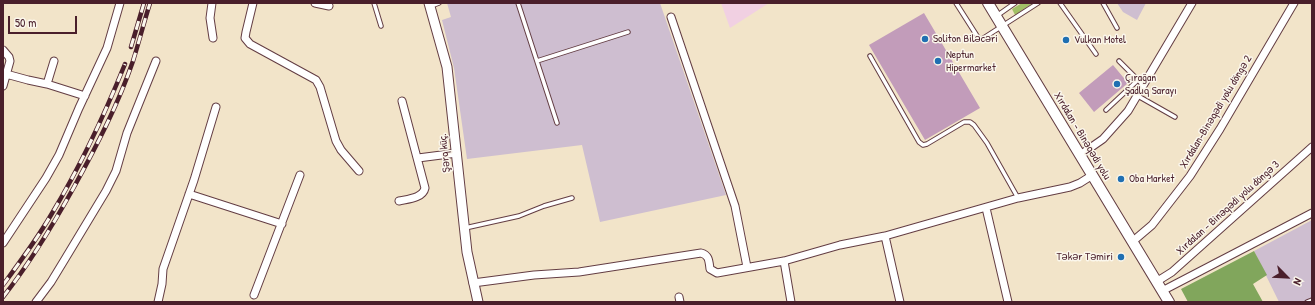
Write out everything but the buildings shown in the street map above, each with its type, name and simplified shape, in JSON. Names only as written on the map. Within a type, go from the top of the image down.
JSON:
[{"type":"main road","name":"Xırdalan - Binəqədi yolu","points":[[988,3],[1169,302]]},
{"type":"street","points":[[3,243],[46,178],[62,149],[107,48],[120,3]]},
{"type":"street","points":[[212,3],[210,18],[213,38]]},
{"type":"street","points":[[253,3],[245,38],[250,44],[316,80],[320,87],[336,141],[341,150],[358,171]]},
{"type":"street","points":[[315,3],[329,6]]},
{"type":"street","points":[[1080,155],[1103,139],[1128,111],[1192,3]]},
{"type":"street","name":"Xırdalan-Binəqədi yolu döngə 2","points":[[1132,242],[1152,225],[1190,176],[1294,3]]},
{"type":"street","name":"Şərq küç.","points":[[433,4],[447,67],[467,252],[478,302]]},
{"type":"street","points":[[671,17],[735,206],[747,267]]},
{"type":"street","points":[[3,50],[9,57],[10,61],[3,86]]},
{"type":"street","points":[[36,302],[58,270],[113,178],[119,164],[127,133],[156,61]]},
{"type":"street","points":[[47,84],[54,62]]},
{"type":"street","points":[[6,74],[47,84],[85,96]]},
{"type":"street","points":[[398,201],[421,195],[425,188],[402,101]]},
{"type":"street","points":[[158,302],[163,270],[189,194],[216,107]]},
{"type":"street","name":"Xırdalan - Binəqədi yolu döngə 3","points":[[1156,282],[1176,268],[1312,147]]},
{"type":"street","points":[[418,158],[457,153]]},
{"type":"street","points":[[254,295],[300,174]]},
{"type":"street","points":[[473,283],[534,275],[585,271],[701,253],[708,257],[710,269],[717,273],[784,261],[840,245],[885,236],[1018,198],[1070,187],[1092,176]]},
{"type":"street","points":[[189,194],[282,224]]},
{"type":"street","points":[[986,208],[1008,302]]},
{"type":"street","points":[[1162,292],[1312,213]]},
{"type":"street","points":[[885,236],[900,302]]},
{"type":"street","points":[[784,261],[791,302]]},
{"type":"lane","points":[[374,3],[381,26]]},
{"type":"lane","points":[[518,3],[557,123]]},
{"type":"lane","points":[[956,3],[979,39],[982,39],[1002,27],[1038,3]]},
{"type":"lane","points":[[996,16],[1015,3]]},
{"type":"lane","points":[[1060,3],[1096,54]]},
{"type":"lane","points":[[1103,3],[1117,28]]},
{"type":"lane","points":[[537,61],[628,32]]},
{"type":"lane","points":[[870,56],[919,142],[923,145],[927,144],[964,122],[970,122],[974,125],[987,143],[1018,198]]},
{"type":"lane","points":[[1119,61],[1144,86]]},
{"type":"lane","points":[[1106,110],[1138,80]]},
{"type":"lane","points":[[1138,96],[1175,117]]},
{"type":"lane","points":[[465,228],[519,216],[572,198]]},
{"type":"lane","points":[[1307,302],[1312,300]]},
{"type":"shaded area","points":[[447,3],[660,3],[726,195],[600,222],[582,145],[467,159],[454,68],[442,20],[451,17]]},
{"type":"shaded area","points":[[721,3],[769,3],[730,28]]},
{"type":"shaded area","points":[[1117,3],[1146,3],[1137,20],[1123,12]]},
{"type":"shaded area","points":[[1312,220],[1312,302],[1279,302],[1254,251]]},
{"type":"green space","points":[[1022,3],[1033,3],[1015,15],[1012,9]]},
{"type":"green space","points":[[1254,251],[1267,275],[1253,284],[1263,302],[1188,302],[1181,289]]},
{"type":"railway","points":[[131,47],[144,3]]},
{"type":"railway","points":[[3,297],[23,271],[49,230],[74,187],[114,110],[133,61],[150,3]]},
{"type":"railway","points":[[3,285],[40,233],[62,197],[82,160],[109,103],[125,64]]},
{"type":"place","name":"Soliton Biləcəri","points":[[925,39]]},
{"type":"place","name":"Vulkan Motel","points":[[1066,40]]},
{"type":"place","name":"Neptun Hipermarket","points":[[938,61]]},
{"type":"place","name":"Çırağan Şadlıq Sarayı","points":[[1117,84]]},
{"type":"place","name":"Oba Market","points":[[1121,179]]},
{"type":"place","name":"Təkər Təmiri","points":[[1121,257]]}]
